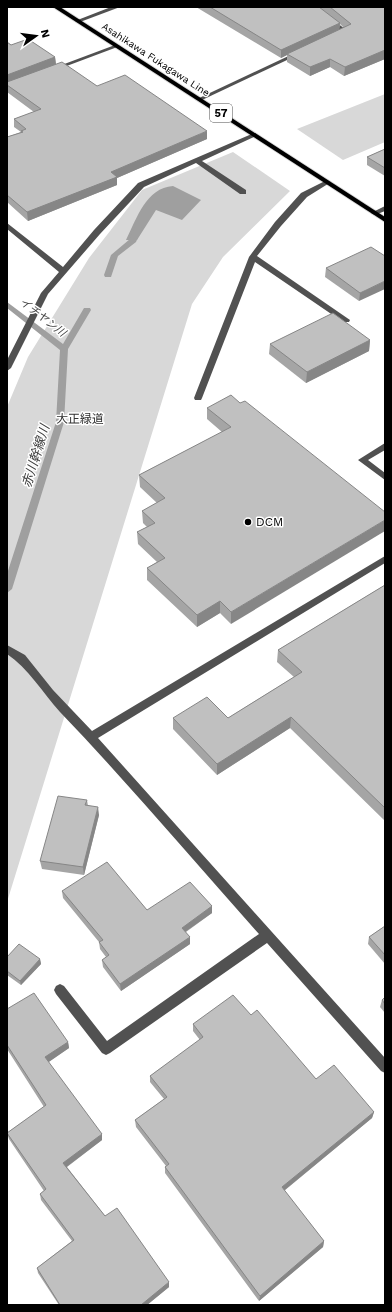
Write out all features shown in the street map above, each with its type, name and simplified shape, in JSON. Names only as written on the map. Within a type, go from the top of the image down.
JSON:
[{"type":"main road","name":"Asahikawa Fukagawa Line","points":[[56,7],[385,220]]},
{"type":"street","points":[[78,21],[117,7]]},
{"type":"street","points":[[312,7],[346,32],[332,38]]},
{"type":"street","points":[[50,71],[117,46]]},
{"type":"street","points":[[200,99],[304,51]]},
{"type":"street","points":[[7,368],[10,355],[45,292],[64,272],[97,232],[141,185],[254,134]]},
{"type":"street","points":[[196,160],[243,192]]},
{"type":"street","points":[[198,398],[253,258],[278,224],[304,195],[327,182]]},
{"type":"street","points":[[375,213],[385,208]]},
{"type":"street","points":[[7,225],[64,272]]},
{"type":"street","points":[[253,258],[346,320]]},
{"type":"street","points":[[385,446],[362,460],[385,477]]},
{"type":"street","points":[[91,737],[385,559]]},
{"type":"street","points":[[7,649],[21,658],[49,693],[91,737],[268,934],[385,1067]]},
{"type":"street","points":[[60,990],[106,1049],[268,934]]},
{"type":"green space","points":[[385,94],[385,142],[343,160],[297,129]]},
{"type":"green space","name":"大正緑道","points":[[233,152],[290,191],[223,257],[192,304],[7,902],[7,407],[28,357],[89,258],[142,190]]},
{"type":"shaded area","points":[[173,186],[201,200],[182,220],[156,210],[137,240],[126,240],[149,198],[164,188]]},
{"type":"building","points":[[210,7],[319,7],[340,23],[281,50]]},
{"type":"building","points":[[330,7],[385,7],[385,50],[345,67],[330,59],[310,67],[287,54],[351,24]]},
{"type":"building","points":[[28,39],[55,57],[7,75],[7,42],[11,45]]},
{"type":"building","points":[[62,62],[97,86],[125,75],[207,131],[111,172],[117,177],[27,212],[7,195],[7,137],[23,132],[21,131],[26,129],[14,119],[41,109],[7,85],[7,82]]},
{"type":"building","points":[[385,149],[385,168],[367,157]]},
{"type":"building","points":[[371,247],[385,256],[385,281],[360,293],[326,268]]},
{"type":"building","points":[[333,313],[370,340],[307,372],[270,344]]},
{"type":"building","points":[[231,395],[240,403],[245,401],[385,512],[385,520],[231,612],[220,601],[197,615],[147,568],[165,558],[137,532],[155,523],[142,511],[165,498],[139,475],[231,427],[207,408]]},
{"type":"building","points":[[385,585],[385,808],[291,717],[217,764],[173,718],[207,697],[228,718],[302,672],[278,650]]},
{"type":"building","points":[[58,796],[87,800],[85,805],[98,807],[83,867],[40,861]]},
{"type":"building","points":[[107,862],[147,910],[190,882],[212,906],[182,928],[190,937],[120,984],[102,960],[109,955],[99,942],[103,940],[62,891]]},
{"type":"building","points":[[385,926],[385,955],[369,937]]},
{"type":"building","points":[[19,944],[40,959],[20,981],[7,971],[7,957]]},
{"type":"building","points":[[34,993],[68,1042],[45,1057],[102,1134],[63,1163],[105,1216],[117,1208],[169,1282],[141,1305],[60,1305],[37,1268],[74,1240],[40,1194],[46,1189],[7,1133],[46,1105],[7,1045],[7,1009]]},
{"type":"building","points":[[233,995],[251,1015],[257,1010],[316,1079],[334,1065],[374,1112],[282,1187],[324,1241],[260,1296],[165,1167],[169,1164],[135,1120],[167,1097],[150,1076],[203,1037],[193,1024]]},
{"type":"building","points":[[385,997],[385,1004],[382,1000]]},
{"type":"waterway","name":"赤川幹線川","points":[[108,275],[115,255],[133,240],[138,228]]},
{"type":"waterway","name":"イチヤン川","points":[[7,304],[64,349]]},
{"type":"waterway","name":"赤川幹線川","points":[[64,349],[87,310]]},
{"type":"waterway","name":"赤川幹線川","points":[[7,589],[60,422],[64,349]]},
{"type":"place","name":"DCM","points":[[248,522]]}]
